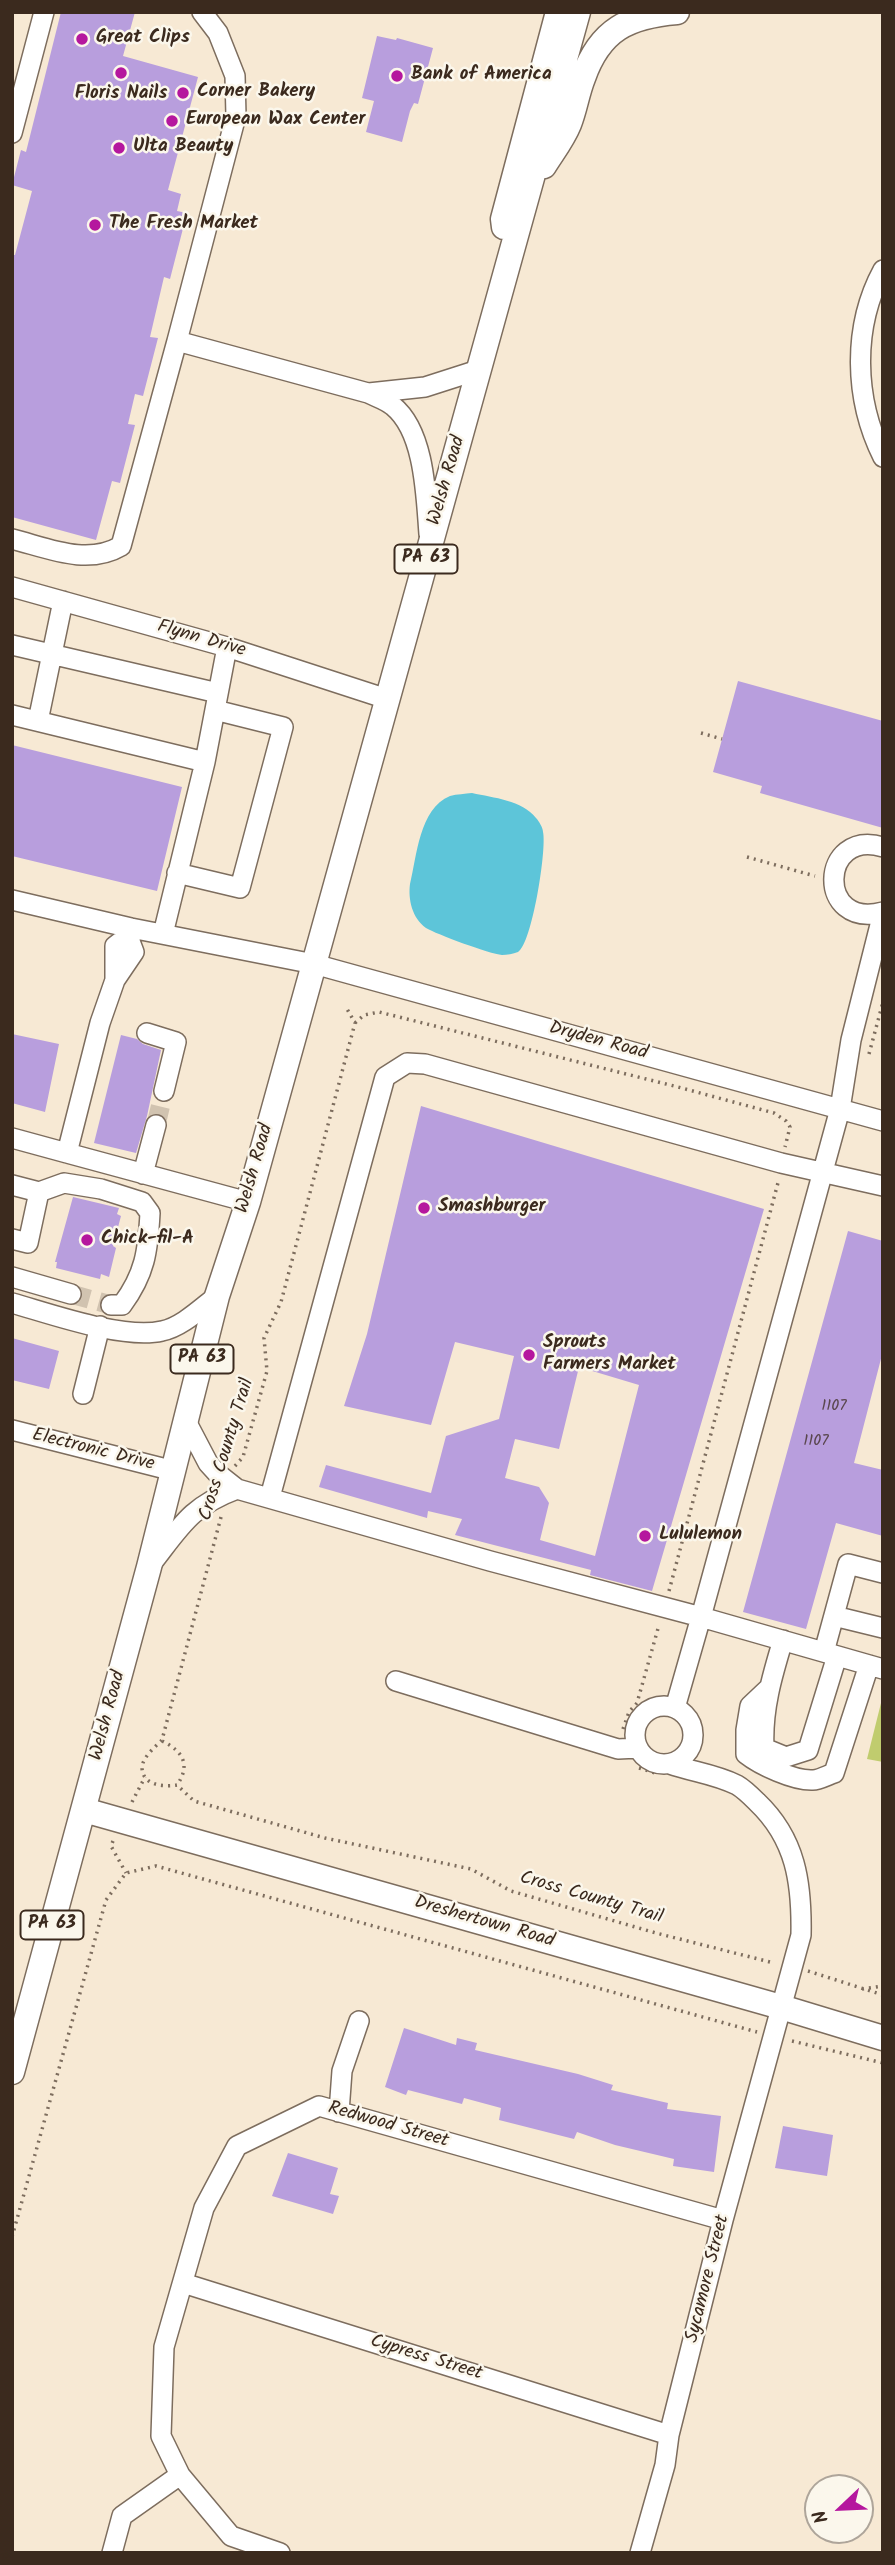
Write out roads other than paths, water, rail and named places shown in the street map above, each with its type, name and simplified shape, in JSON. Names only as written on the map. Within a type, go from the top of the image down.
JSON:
[{"type":"main road","name":"Welsh Road","points":[[506,266],[503,219],[558,12]]},
{"type":"main road","name":"Welsh Road","points":[[12,2072],[149,1567],[217,1296],[248,1202],[578,12]]},
{"type":"main road","points":[[529,190],[568,126],[583,75],[600,45],[610,34],[636,18],[677,12]]},
{"type":"main road","name":"Dreshertown Road","points":[[84,1810],[883,2038]]},
{"type":"street","points":[[12,133],[44,12]]},
{"type":"street","points":[[12,539],[80,556],[108,553],[121,546],[236,116],[235,76],[218,33],[202,12]]},
{"type":"street","points":[[883,270],[869,300],[861,361],[867,415],[883,457]]},
{"type":"street","points":[[177,341],[368,393],[392,405],[405,421],[418,450],[425,485],[430,543]]},
{"type":"street","points":[[368,393],[425,387],[478,370]]},
{"type":"street","name":"Flynn Drive","points":[[12,587],[228,647],[387,699]]},
{"type":"street","points":[[38,722],[63,601]]},
{"type":"street","points":[[12,645],[217,701],[282,727],[240,888],[177,873]]},
{"type":"street","points":[[163,934],[205,762],[228,647]]},
{"type":"street","points":[[12,715],[205,762]]},
{"type":"street","points":[[675,1708],[840,1109],[851,1040],[883,913],[860,914],[849,910],[835,892],[834,869],[848,850],[859,845],[883,847]]},
{"type":"street","points":[[12,900],[128,932],[163,934],[314,964]]},
{"type":"street","points":[[66,1153],[100,1023],[115,980],[115,946],[128,932]]},
{"type":"street","name":"Dryden Road","points":[[314,964],[883,1121]]},
{"type":"street","points":[[147,1033],[176,1042],[164,1091]]},
{"type":"street","points":[[270,1497],[384,1077],[407,1063],[425,1064],[781,1163],[883,1186]]},
{"type":"street","points":[[143,1174],[156,1125]]},
{"type":"street","points":[[12,1138],[248,1202]]},
{"type":"street","points":[[12,1185],[39,1192],[65,1183],[101,1189],[142,1202],[150,1213],[148,1245],[137,1284],[121,1305],[111,1305]]},
{"type":"street","points":[[12,1239],[28,1243],[39,1192]]},
{"type":"street","points":[[12,1277],[71,1294]]},
{"type":"street","points":[[12,1303],[100,1326],[141,1333],[162,1332],[176,1326],[217,1296]]},
{"type":"street","points":[[83,1394],[100,1326]]},
{"type":"street","points":[[186,1421],[208,1463],[232,1488],[876,1667],[834,1773],[813,1780],[757,1763],[746,1754],[750,1706],[768,1689]]},
{"type":"street","name":"Electronic Drive","points":[[12,1430],[174,1471]]},
{"type":"street","points":[[149,1567],[195,1510],[232,1488]]},
{"type":"street","points":[[783,1640],[768,1689],[763,1731],[764,1748],[786,1756],[808,1750],[831,1654],[834,1616],[848,1564],[883,1573]]},
{"type":"street","points":[[834,1616],[883,1628]]},
{"type":"street","points":[[396,1681],[618,1749],[638,1748]]},
{"type":"street","points":[[692,1746],[687,1754],[670,1764],[651,1762],[638,1748],[636,1728],[640,1719],[656,1707],[675,1708],[689,1719],[693,1728],[692,1746],[709,1773]]},
{"type":"street","name":"Sycamore Street","points":[[640,2553],[665,2465],[669,2435],[723,2220],[801,1935],[802,1896],[795,1864],[775,1819],[740,1786],[709,1773],[694,1772],[670,1764]]},
{"type":"street","points":[[339,2112],[342,2071],[359,2021]]},
{"type":"street","name":"Redwood Street","points":[[280,2553],[231,2536],[180,2475],[161,2436],[164,2347],[204,2208],[237,2146],[319,2106],[723,2220]]},
{"type":"street","name":"Cypress Street","points":[[183,2283],[669,2435]]},
{"type":"street","points":[[112,2553],[122,2516],[180,2475]]},
{"type":"water","points":[[472,793],[523,807],[537,819],[543,830],[543,857],[533,915],[518,952],[496,954],[432,931],[421,924],[412,908],[410,884],[426,822],[440,802],[450,796]]},
{"type":"tunnel","points":[[156,1125],[164,1091]]},
{"type":"tunnel","points":[[71,1294],[111,1305]]},
{"type":"place","name":"Great Clips","points":[[82,39]]},
{"type":"place","name":"Floris Nails","points":[[121,73]]},
{"type":"place","name":"Bank of America","points":[[397,76]]},
{"type":"place","name":"Corner Bakery","points":[[183,93]]},
{"type":"place","name":"European Wax Center","points":[[172,121]]},
{"type":"place","name":"Ulta Beauty","points":[[119,148]]},
{"type":"place","name":"The Fresh Market","points":[[95,225]]},
{"type":"place","name":"Smashburger","points":[[424,1208]]},
{"type":"place","name":"Chick-fil-A","points":[[87,1240]]},
{"type":"place","name":"Sprouts Farmers Market","points":[[529,1355]]},
{"type":"place","name":"Lululemon","points":[[645,1536]]}]
